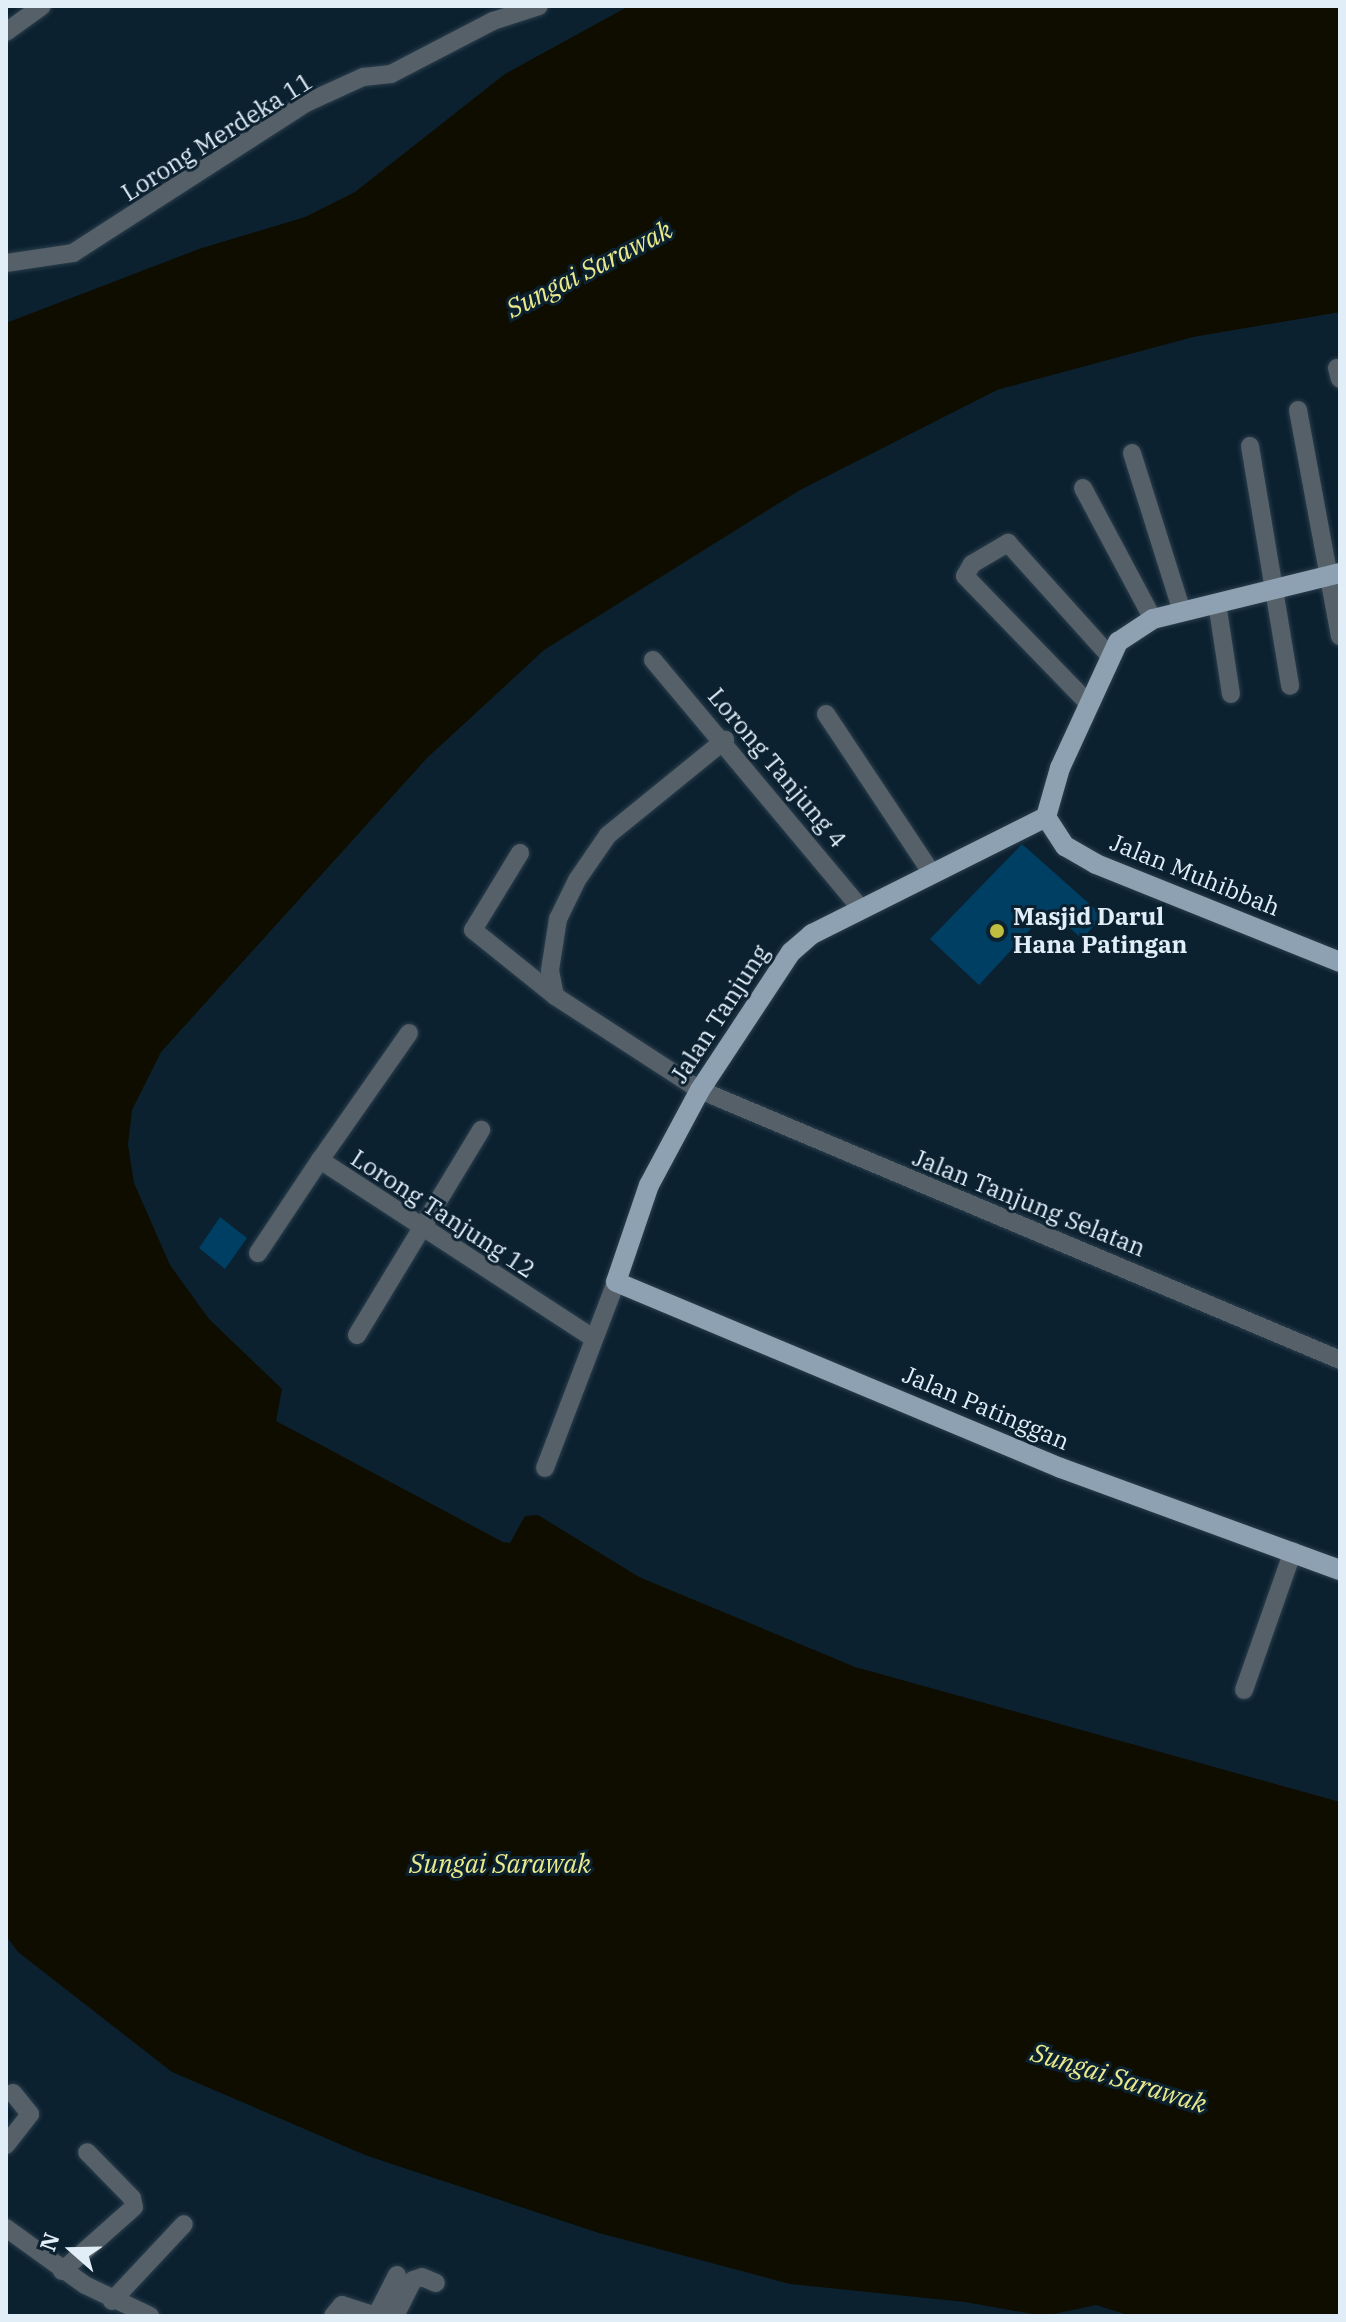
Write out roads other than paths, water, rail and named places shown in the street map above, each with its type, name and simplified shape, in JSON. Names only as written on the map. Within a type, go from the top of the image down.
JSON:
[{"type":"main road","points":[[1046,817],[1087,702],[1108,654],[1153,619],[1334,575]]},
{"type":"main road","name":"Jalan Tanjung","points":[[616,1282],[649,1185],[700,1090],[791,952],[812,934],[1046,817]]},
{"type":"main road","name":"Jalan Muhibbah","points":[[1046,817],[1065,846],[1096,864],[1340,962]]},
{"type":"main road","name":"Jalan Patinggan","points":[[616,1282],[1061,1468],[1340,1570]]},
{"type":"street","points":[[6,32],[42,6]]},
{"type":"street","name":"Lorong Merdeka 11","points":[[6,263],[73,253],[306,103],[363,77],[391,74],[493,21],[539,6]]},
{"type":"street","points":[[1298,410],[1334,575],[1340,636]]},
{"type":"street","points":[[1250,446],[1290,686]]},
{"type":"street","points":[[1132,453],[1182,612]]},
{"type":"street","points":[[1083,488],[1153,619]]},
{"type":"street","points":[[1087,702],[965,576],[972,564],[1008,543],[1108,654]]},
{"type":"street","points":[[1217,603],[1231,694]]},
{"type":"street","name":"Lorong Tanjung 4","points":[[653,660],[725,740],[861,909]]},
{"type":"street","points":[[826,714],[931,872]]},
{"type":"street","points":[[555,996],[550,970],[556,930],[577,880],[608,835],[725,740]]},
{"type":"street","name":"Jalan Tanjung Selatan","points":[[520,853],[473,930],[555,996],[700,1090],[1340,1360]]},
{"type":"street","name":"Lorong Tanjung 12","points":[[409,1033],[320,1160],[592,1337]]},
{"type":"street","points":[[357,1335],[481,1130]]},
{"type":"street","points":[[258,1253],[320,1160]]},
{"type":"street","points":[[545,1468],[592,1337],[616,1282]]},
{"type":"street","points":[[1244,1690],[1293,1551]]},
{"type":"street","points":[[6,2145],[30,2114],[13,2093]]},
{"type":"street","points":[[62,2271],[134,2207],[132,2198],[87,2152]]},
{"type":"street","points":[[112,2301],[184,2224]]},
{"type":"street","points":[[6,2228],[62,2271],[112,2301],[150,2316]]},
{"type":"street","points":[[333,2316],[342,2305],[376,2316],[397,2275]]},
{"type":"street","points":[[395,2316],[413,2280],[422,2277],[436,2283]]},
{"type":"water","name":"Sungai Sarawak","points":[[629,6],[1340,6],[1340,312],[1193,337],[997,390],[800,490],[544,650],[427,758],[161,1052],[132,1110],[128,1145],[134,1183],[170,1265],[209,1319],[282,1389],[276,1421],[503,1542],[510,1543],[525,1516],[538,1515],[639,1577],[855,1667],[1340,1802],[1340,2316],[1131,2316],[1096,2305],[1044,2316],[965,2302],[790,2284],[599,2233],[365,2155],[172,2072],[18,1952],[6,1936],[6,323],[199,249],[305,217],[355,192],[505,74]]},
{"type":"place","name":"Masjid Darul Hana Patingan","points":[[997,931]]}]
